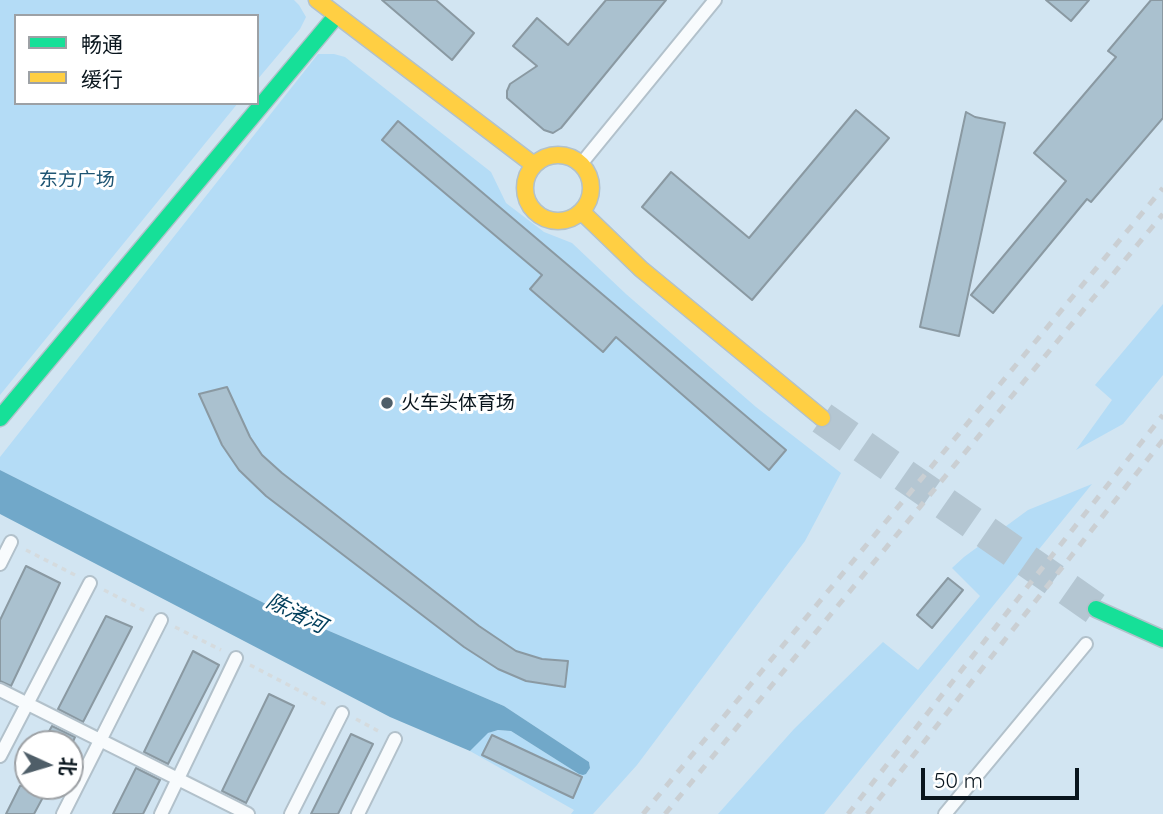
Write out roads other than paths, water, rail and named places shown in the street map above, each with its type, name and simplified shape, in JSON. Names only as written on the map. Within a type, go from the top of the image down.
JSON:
[{"type":"street","points":[[317,0],[339,12],[534,165]]},
{"type":"street","points":[[0,418],[339,12]]},
{"type":"street","points":[[552,155],[573,158],[582,164],[591,183],[591,193],[582,212],[561,222],[550,221],[530,208],[524,186],[527,174],[534,165],[552,155]]},
{"type":"street","points":[[582,212],[641,269],[822,418]]},
{"type":"street","points":[[1096,610],[1163,639]]},
{"type":"lane","points":[[582,164],[715,0]]},
{"type":"lane","points":[[0,564],[12,542]]},
{"type":"lane","points":[[0,756],[90,583]]},
{"type":"lane","points":[[63,814],[162,620]]},
{"type":"lane","points":[[945,814],[1086,644]]},
{"type":"lane","points":[[161,814],[236,658]]},
{"type":"lane","points":[[0,690],[248,814]]},
{"type":"lane","points":[[291,814],[342,713]]},
{"type":"lane","points":[[358,814],[395,739]]},
{"type":"tunnel","points":[[822,418],[1096,609]]},
{"type":"railway","points":[[643,814],[1163,188]]},
{"type":"railway","points":[[665,814],[1163,214]]},
{"type":"railway","points":[[848,814],[1163,415]]},
{"type":"railway","points":[[867,814],[1163,440]]},
{"type":"place","name":"火车头体育场","points":[[387,403]]},
{"type":"park label","name":"东方广场","points":[[77,180]]},
{"type":"water label","name":"陈渚河","points":[[296,614]]}]
